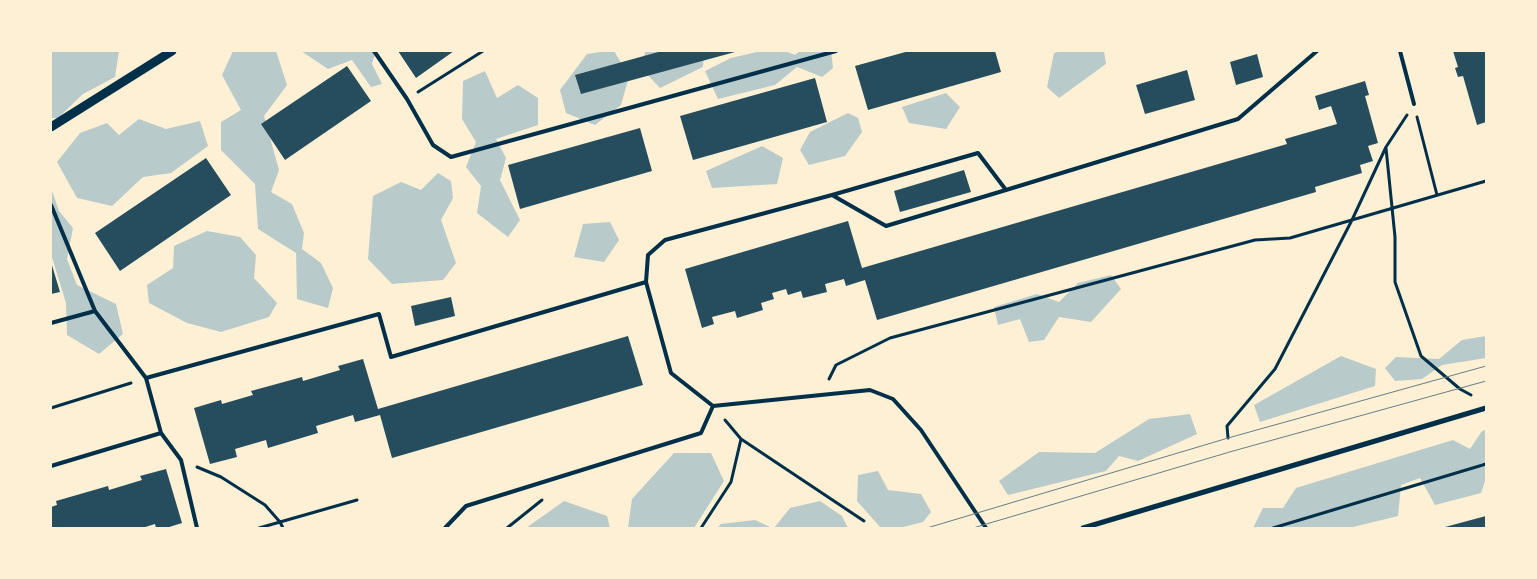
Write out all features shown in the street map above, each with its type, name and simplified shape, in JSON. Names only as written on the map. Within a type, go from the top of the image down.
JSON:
[{"type":"street","points":[[51,127],[172,51]]},
{"type":"street","points":[[1083,528],[1100,525],[1486,408]]},
{"type":"lane","points":[[374,51],[407,99],[433,144],[451,157],[836,51]]},
{"type":"lane","points":[[832,195],[886,226],[1238,119],[1317,51]]},
{"type":"lane","points":[[1400,51],[1414,104]]},
{"type":"lane","points":[[986,528],[921,430],[893,399],[870,390],[713,406],[671,373],[646,282],[648,255],[665,240],[978,153],[1006,190]]},
{"type":"lane","points":[[51,205],[95,311],[146,378],[161,433],[181,460],[197,528]]},
{"type":"lane","points":[[146,378],[378,314],[391,356],[646,282]]},
{"type":"lane","points":[[51,323],[95,311]]},
{"type":"lane","points":[[444,528],[466,506],[701,433],[713,406]]},
{"type":"lane","points":[[51,466],[161,433]]},
{"type":"path","points":[[407,99],[483,51]]},
{"type":"path","points":[[1228,438],[1227,426],[1275,369],[1352,220],[1386,148],[1414,104]]},
{"type":"path","points":[[1414,104],[1437,195]]},
{"type":"path","points":[[1386,148],[1395,237],[1395,282],[1421,356],[1460,388],[1473,396]]},
{"type":"path","points":[[822,395],[836,364],[890,338],[1254,240],[1290,238],[1486,181]]},
{"type":"path","points":[[51,408],[146,378]]},
{"type":"path","points":[[713,406],[741,439],[864,521]]},
{"type":"path","points":[[701,528],[732,482],[741,439]]},
{"type":"path","points":[[181,460],[228,482],[265,505],[283,528]]},
{"type":"path","points":[[1273,528],[1486,464]]},
{"type":"path","points":[[259,528],[357,500]]},
{"type":"path","points":[[278,528],[280,522]]},
{"type":"shaded area","points":[[51,51],[119,51],[115,77],[83,94],[58,118],[51,118]]},
{"type":"shaded area","points":[[233,51],[276,51],[287,85],[264,116],[279,170],[271,192],[292,204],[304,233],[302,249],[321,263],[333,288],[328,308],[297,299],[296,253],[258,229],[255,184],[221,150],[221,122],[241,110],[222,75]]},
{"type":"shaded area","points":[[301,51],[376,51],[372,64],[382,84],[371,87],[352,60],[328,69]]},
{"type":"shaded area","points":[[614,51],[629,76],[621,105],[595,125],[566,113],[560,90],[587,54]]},
{"type":"shaded area","points":[[645,51],[704,51],[703,67],[660,88],[642,69]]},
{"type":"shaded area","points":[[761,51],[785,51],[795,55],[800,51],[831,51],[833,68],[822,77],[797,67],[775,85],[718,99],[705,71],[731,58]]},
{"type":"shaded area","points":[[1061,51],[1104,51],[1106,64],[1059,98],[1047,87],[1054,53]]},
{"type":"shaded area","points":[[485,71],[497,98],[518,85],[538,98],[538,125],[496,139],[506,158],[500,180],[520,220],[508,237],[477,213],[481,186],[466,167],[476,142],[462,119],[463,81]]},
{"type":"shaded area","points":[[946,93],[960,107],[946,129],[909,123],[902,107]]},
{"type":"shaded area","points":[[848,113],[858,118],[862,132],[845,156],[809,165],[800,150],[810,132]]},
{"type":"shaded area","points":[[139,119],[166,129],[200,121],[208,146],[171,173],[143,177],[112,206],[77,198],[57,162],[80,133],[107,123],[119,135]]},
{"type":"shaded area","points":[[762,146],[783,158],[777,184],[712,188],[706,171]]},
{"type":"shaded area","points":[[438,173],[451,181],[453,198],[441,220],[456,263],[443,280],[392,284],[368,259],[373,196],[401,182],[421,190]]},
{"type":"shaded area","points":[[51,188],[59,211],[73,228],[67,259],[77,285],[116,304],[123,334],[99,354],[67,335],[66,303],[51,254]]},
{"type":"shaded area","points":[[610,222],[619,240],[604,262],[574,257],[583,224]]},
{"type":"shaded area","points":[[207,231],[240,237],[256,255],[254,278],[277,303],[269,317],[221,332],[187,323],[149,303],[147,285],[173,268],[174,246]]},
{"type":"shaded area","points":[[1111,275],[1121,289],[1091,322],[1059,317],[1044,340],[1029,342],[1020,319],[998,325],[994,307],[1037,294],[1059,302],[1078,283]]},
{"type":"shaded area","points":[[1486,336],[1486,358],[1442,365],[1422,379],[1395,381],[1385,368],[1396,357],[1439,359],[1462,340]]},
{"type":"shaded area","points":[[1341,356],[1376,369],[1375,386],[1260,422],[1254,405]]},
{"type":"shaded area","points":[[1190,414],[1197,434],[1138,461],[1119,456],[1106,471],[1008,495],[999,481],[1039,452],[1095,453],[1149,419]]},
{"type":"shaded area","points":[[1486,430],[1486,478],[1481,493],[1435,505],[1420,478],[1401,485],[1398,516],[1349,528],[1253,528],[1263,508],[1283,508],[1296,488],[1453,440],[1470,449],[1482,431]]},
{"type":"shaded area","points":[[674,453],[711,453],[724,481],[694,528],[628,528],[632,499]]},
{"type":"shaded area","points":[[878,471],[888,490],[921,494],[931,512],[923,522],[899,528],[881,528],[857,501],[858,475]]},
{"type":"shaded area","points":[[564,501],[607,516],[610,528],[526,528]]},
{"type":"shaded area","points":[[820,501],[842,516],[848,528],[774,528],[790,508]]},
{"type":"shaded area","points":[[755,520],[772,528],[717,528],[721,524]]},
{"type":"building","points":[[398,51],[454,51],[416,78]]},
{"type":"building","points":[[662,51],[735,52],[581,94],[575,75]]},
{"type":"building","points":[[909,51],[995,51],[1001,72],[868,110],[855,66]]},
{"type":"building","points":[[1453,51],[1486,51],[1486,122],[1477,125],[1463,76],[1458,77],[1455,68],[1458,67]]},
{"type":"building","points":[[1257,54],[1263,77],[1236,85],[1230,62]]},
{"type":"building","points":[[347,66],[371,101],[285,160],[261,124]]},
{"type":"building","points":[[1187,70],[1195,100],[1145,114],[1136,85]]},
{"type":"building","points":[[815,78],[827,122],[693,160],[680,116]]},
{"type":"building","points":[[1365,81],[1369,95],[1365,96],[1378,143],[1368,146],[1373,161],[1360,165],[1362,173],[1315,187],[1316,192],[877,320],[865,280],[846,286],[844,279],[825,284],[827,292],[803,298],[801,291],[788,295],[786,289],[772,293],[774,299],[761,303],[763,310],[737,318],[735,311],[712,317],[714,324],[702,328],[685,269],[848,221],[862,268],[1287,144],[1285,139],[1337,124],[1331,106],[1319,110],[1315,96]]},
{"type":"building","points":[[640,128],[652,171],[520,209],[508,165]]},
{"type":"building","points":[[206,158],[231,195],[120,271],[95,233]]},
{"type":"building","points":[[964,170],[971,192],[900,212],[894,191]]},
{"type":"building","points":[[51,262],[60,292],[51,294]]},
{"type":"building","points":[[451,297],[455,316],[415,326],[411,306]]},
{"type":"building","points":[[628,336],[643,385],[392,458],[380,415],[355,422],[353,415],[316,426],[318,433],[268,448],[266,440],[235,449],[237,457],[210,464],[194,408],[221,400],[222,404],[253,395],[251,391],[302,377],[303,381],[340,370],[338,366],[363,359],[378,409]]},
{"type":"building","points":[[166,469],[182,523],[166,528],[156,528],[155,524],[142,528],[51,528],[51,507],[57,505],[56,501],[108,486],[109,490],[142,480],[140,476]]},
{"type":"building","points":[[1486,516],[1486,528],[1445,528],[1445,527]]},
{"type":"tram line","points":[[927,528],[1228,438],[1486,366]]},
{"type":"tram line","points":[[973,528],[1233,451],[1486,381]]}]
